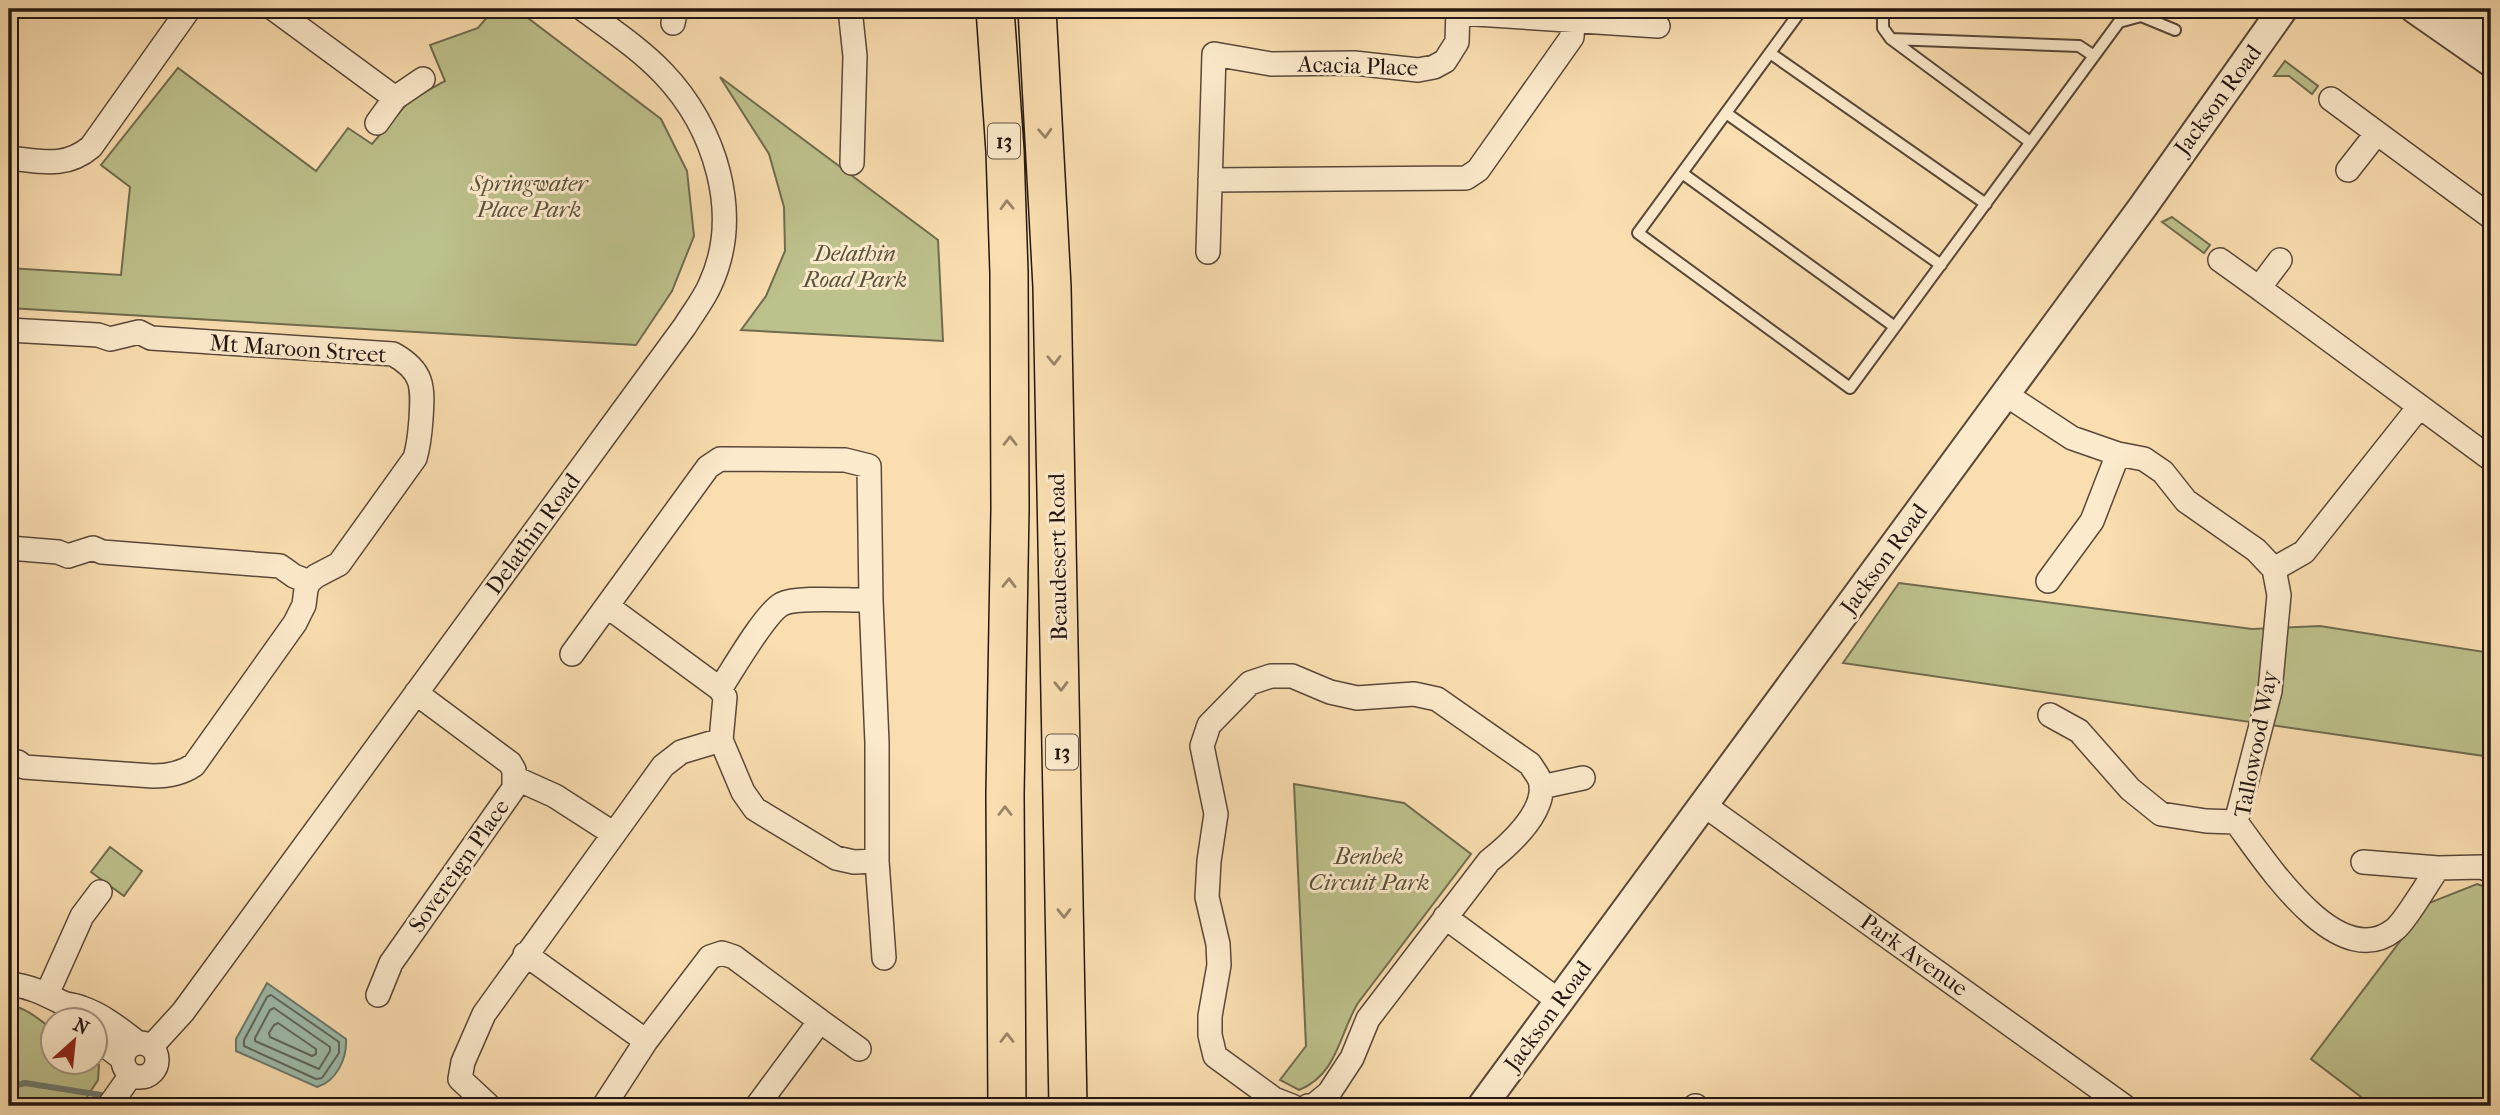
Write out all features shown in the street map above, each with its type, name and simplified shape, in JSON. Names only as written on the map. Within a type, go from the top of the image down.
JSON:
[{"type":"highway","name":"Beaudesert Road","points":[[995,9],[1004,138],[1009,273],[1010,509],[1005,794],[1007,1106]]},
{"type":"highway","name":"Beaudesert Road","points":[[1037,9],[1052,287],[1068,1106]]},
{"type":"street","points":[[9,158],[62,162],[79,157],[91,147],[189,9]]},
{"type":"street","points":[[274,9],[395,98]]},
{"type":"street","name":"Delathin Road","points":[[109,1106],[136,1056],[183,1013],[685,327],[710,286],[720,257],[724,225],[723,194],[704,130],[684,98],[664,74],[642,53],[583,9]]},
{"type":"street","points":[[850,9],[855,56],[852,163]]},
{"type":"street","name":"Jackson Road","points":[[1482,1106],[2284,9]]},
{"type":"street","points":[[2415,9],[2491,62]]},
{"type":"street","points":[[2449,9],[2491,40]]},
{"type":"street","points":[[1459,11],[1658,26]]},
{"type":"street","name":"Acacia Place","points":[[1210,180],[1214,54],[1271,64],[1354,63],[1418,70],[1434,67],[1445,61],[1457,42],[1459,11]]},
{"type":"street","points":[[1209,252],[1210,180],[1466,178],[1478,170],[1572,37],[1573,21]]},
{"type":"street","points":[[377,123],[395,98],[423,79]]},
{"type":"street","points":[[2331,99],[2491,217]]},
{"type":"street","points":[[2348,170],[2377,133]]},
{"type":"street","points":[[2220,260],[2491,459]]},
{"type":"street","points":[[2259,288],[2280,260]]},
{"type":"street","name":"Mt Maroon Street","points":[[9,330],[98,335],[110,340],[139,332],[151,338],[393,354],[408,362],[421,383],[423,393],[419,446],[415,458],[339,564],[309,582]]},
{"type":"street","points":[[2005,394],[2072,438],[2118,454],[2144,459],[2163,472],[2186,501],[2256,550],[2274,569],[2304,552],[2419,407]]},
{"type":"street","points":[[2048,581],[2092,521],[2118,454]]},
{"type":"street","points":[[572,654],[708,467],[720,459],[734,457],[845,460],[869,466],[877,743],[877,861],[884,958]]},
{"type":"street","points":[[9,548],[58,552],[68,556],[93,548],[102,552],[280,566],[309,582],[304,605],[295,623],[194,765],[186,771],[153,776],[24,767],[18,762],[9,762]]},
{"type":"street","name":"Tallowood Way","points":[[2274,569],[2279,595],[2270,691],[2236,822],[2278,879],[2321,924],[2347,936],[2371,941],[2395,930],[2438,868]]},
{"type":"street","points":[[720,689],[771,615],[783,604],[799,601],[871,600]]},
{"type":"street","points":[[607,606],[720,689],[725,697],[721,740],[743,792],[755,809],[835,858],[854,862],[877,861]]},
{"type":"street","points":[[1292,1106],[1274,1099],[1215,1056],[1210,1035],[1210,1016],[1219,965],[1218,944],[1207,897],[1216,814],[1202,746],[1209,725],[1250,683],[1270,676],[1292,676],[1330,692],[1357,698],[1415,694],[1437,699],[1530,764],[1541,787],[1538,805],[1511,843],[1489,861],[1368,1019],[1352,1058],[1329,1093],[1313,1106],[1308,1106]]},
{"type":"street","name":"Sovereign Place","points":[[378,995],[391,963],[514,788],[514,770],[510,763],[416,693]]},
{"type":"street","points":[[2050,715],[2079,731],[2130,789],[2161,814],[2206,821],[2236,822]]},
{"type":"street","points":[[489,1106],[460,1079],[463,1062],[484,1014],[663,766],[681,752],[721,740]]},
{"type":"street","points":[[515,778],[555,796],[614,834]]},
{"type":"street","points":[[1541,787],[1583,778]]},
{"type":"street","name":"Park Avenue","points":[[1704,805],[2124,1106]]},
{"type":"street","points":[[2363,862],[2438,868],[2482,867],[2491,871]]},
{"type":"street","points":[[9,984],[23,986],[61,1006],[82,916],[100,892]]},
{"type":"street","points":[[1445,916],[1559,1001]]},
{"type":"street","points":[[604,1106],[646,1041],[710,957],[722,953],[734,957],[859,1049]]},
{"type":"street","points":[[525,954],[646,1041]]},
{"type":"street","points":[[757,1106],[820,1021]]},
{"type":"street","points":[[108,1022],[136,1056]]},
{"type":"street","points":[[108,1043],[136,1056]]},
{"type":"lane","points":[[1802,9],[1638,233],[1850,388],[2119,22],[2141,16],[2175,30]]},
{"type":"lane","points":[[1852,9],[1882,11],[1884,28],[1891,39],[2030,142]]},
{"type":"lane","points":[[1891,39],[2079,46],[2094,56]]},
{"type":"lane","points":[[1770,52],[1986,204]]},
{"type":"lane","points":[[1726,113],[1941,265]]},
{"type":"lane","points":[[1682,173],[1895,327]]},
{"type":"green space","name":"Springwater Place Park","points":[[494,9],[516,9],[661,119],[687,171],[694,236],[672,291],[636,345],[9,308],[9,268],[121,275],[130,187],[101,165],[178,68],[316,171],[348,128],[372,144],[410,100],[445,81],[430,45],[478,28]]},
{"type":"green space","points":[[2285,61],[2318,86],[2312,94],[2289,76],[2274,76]]},
{"type":"green space","name":"Delathin Road Park","points":[[720,77],[938,240],[943,341],[741,330],[766,296],[785,251],[784,207],[769,154]]},
{"type":"green space","points":[[2172,217],[2210,245],[2204,253],[2162,222]]},
{"type":"green space","points":[[1899,583],[2252,629],[2320,626],[2491,653],[2491,757],[1843,663]]},
{"type":"green space","name":"Benbek Circuit Park","points":[[1294,784],[1404,803],[1471,854],[1358,1003],[1330,1064],[1312,1083],[1299,1090],[1280,1080],[1306,1046]]},
{"type":"green space","points":[[110,847],[142,871],[124,896],[91,872]]},
{"type":"green space","points":[[2477,884],[2491,889],[2491,1106],[2373,1106],[2311,1059],[2429,903]]},
{"type":"green space","points":[[9,1005],[38,1019],[38,1076],[98,1076],[81,1106],[9,1106]]},
{"type":"water","points":[[267,983],[346,1039],[343,1061],[335,1074],[324,1084],[317,1087],[236,1051],[236,1039]]},
{"type":"waterway","points":[[9,1087],[25,1083],[101,1095]]}]
